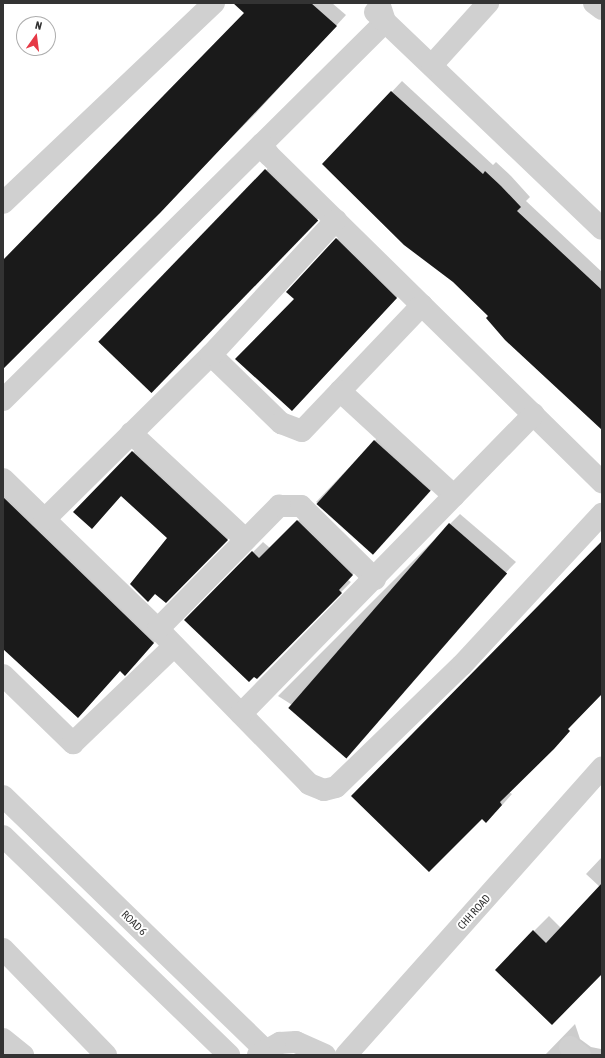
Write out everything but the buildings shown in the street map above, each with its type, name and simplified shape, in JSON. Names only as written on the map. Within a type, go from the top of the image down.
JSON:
[{"type":"street","points":[[3,203],[214,3]]},
{"type":"street","points":[[365,3],[382,12],[432,65],[602,229]]},
{"type":"street","points":[[432,65],[488,3]]},
{"type":"street","points":[[594,3],[602,9]]},
{"type":"street","points":[[3,400],[262,144],[382,12]]},
{"type":"street","points":[[262,144],[269,155],[602,482]]},
{"type":"street","points":[[44,520],[211,355],[336,220]]},
{"type":"street","points":[[211,355],[291,429],[302,431],[422,305]]},
{"type":"street","points":[[340,391],[454,496]]},
{"type":"street","points":[[241,714],[534,414]]},
{"type":"street","points":[[131,433],[246,539]]},
{"type":"street","points":[[3,478],[44,520],[158,628],[309,784],[324,790],[336,787],[462,665],[602,514]]},
{"type":"street","points":[[158,628],[279,506],[301,506],[375,578]]},
{"type":"street","points":[[3,675],[73,743],[174,646]]},
{"type":"street","name":"CHH ROAD","points":[[346,1055],[602,768]]},
{"type":"street","name":"ROAD 6","points":[[3,796],[262,1052]]},
{"type":"street","points":[[3,836],[229,1055]]},
{"type":"street","points":[[3,949],[106,1055]]},
{"type":"street","points":[[3,1039],[23,1055]]},
{"type":"street","points":[[262,1052],[296,1042],[312,1046],[325,1055]]}]
